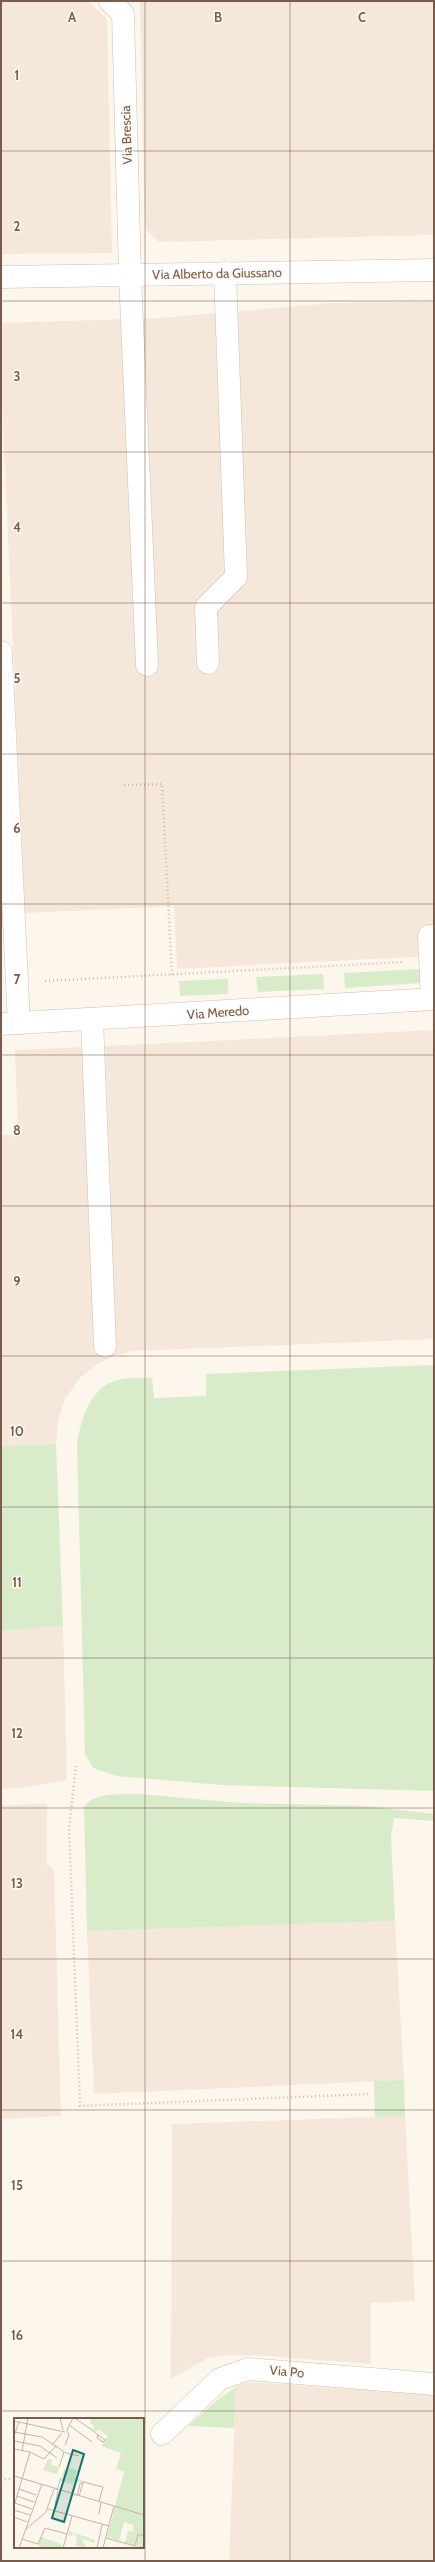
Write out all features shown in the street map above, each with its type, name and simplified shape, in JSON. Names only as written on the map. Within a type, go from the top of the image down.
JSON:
[{"type":"street","name":"Via Brescia","points":[[110,1],[123,14],[130,275],[147,665]]},
{"type":"street","name":"Via Alberto da Giussano","points":[[1,277],[434,270]]},
{"type":"street","points":[[208,663],[206,607],[236,577],[225,273]]},
{"type":"street","points":[[1,652],[17,983],[10,1023]]},
{"type":"street","points":[[433,998],[430,936],[434,936]]},
{"type":"street","name":"Via Meredo","points":[[10,1023],[433,998]]},
{"type":"street","points":[[92,1019],[105,1346]]},
{"type":"street","name":"Via Po","points":[[162,2434],[220,2379],[248,2369],[434,2384]]},
{"type":"path","points":[[124,785],[162,784],[172,975]]},
{"type":"path","points":[[17,983],[431,960]]},
{"type":"path","points":[[76,1766],[69,1828],[80,2106],[370,2094]]},
{"type":"path","points":[[1,2480],[14,2478]]},
{"type":"shaded area","points":[[1,1],[88,1],[107,19],[112,253],[1,254]]},
{"type":"shaded area","points":[[140,1],[434,1],[434,235],[159,242],[145,229]]},
{"type":"shaded area","points":[[434,302],[434,956],[177,969],[174,906],[25,913],[1,381],[1,323],[159,318],[333,303]]},
{"type":"shaded area","points":[[434,1030],[434,1339],[134,1351],[116,1355],[99,1363],[80,1378],[65,1399],[58,1421],[56,1444],[1,1446],[1,1135],[18,1134],[15,1050],[84,1047],[95,1351],[116,1351],[105,1046]]},
{"type":"shaded area","points":[[63,1626],[67,1780],[18,1788],[1,1789],[1,1631]]},
{"type":"shaded area","points":[[47,1804],[47,1864],[54,1870],[61,2116],[1,2119],[1,1805]]},
{"type":"shaded area","points":[[395,1921],[404,2080],[94,2094],[87,1931]]},
{"type":"shaded area","points":[[405,2116],[415,2301],[371,2303],[371,2364],[266,2356],[230,2355],[208,2358],[171,2379],[172,2124]]},
{"type":"shaded area","points":[[250,2382],[434,2395],[434,2561],[229,2561],[236,2391],[241,2384]]},
{"type":"green space","points":[[421,969],[422,983],[345,988],[344,973]]},
{"type":"green space","points":[[323,974],[324,989],[258,992],[256,977]]},
{"type":"green space","points":[[228,979],[228,994],[180,996],[179,981]]},
{"type":"green space","points":[[434,1365],[434,1791],[221,1785],[116,1776],[93,1768],[85,1754],[77,1443],[81,1424],[94,1396],[109,1383],[127,1378],[152,1378],[154,1398],[206,1396],[206,1374]]},
{"type":"green space","points":[[56,1444],[63,1626],[1,1631],[1,1446]]},
{"type":"green space","points":[[139,1794],[241,1803],[365,1806],[434,1814],[434,1821],[394,1818],[391,1836],[395,1921],[87,1931],[84,1807],[88,1802],[101,1796]]},
{"type":"green space","points":[[404,2080],[405,2116],[375,2117],[374,2081]]},
{"type":"green space","points":[[241,2384],[236,2391],[234,2428],[188,2426],[220,2398]]}]
